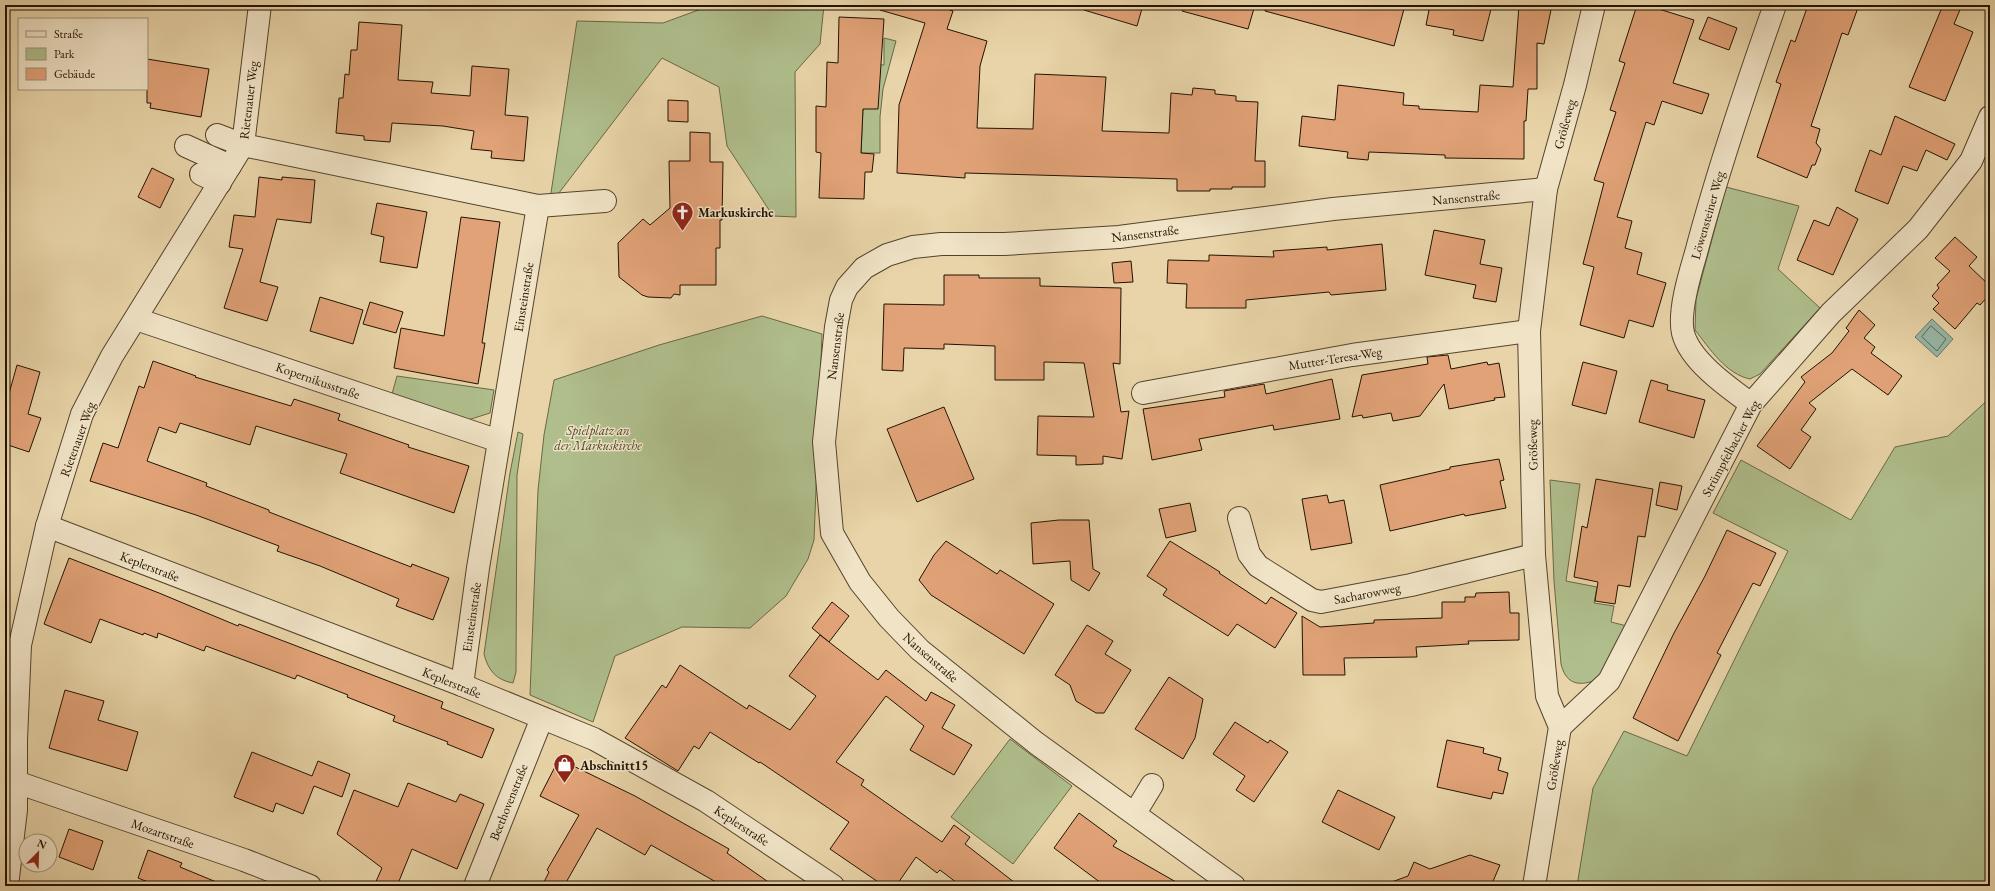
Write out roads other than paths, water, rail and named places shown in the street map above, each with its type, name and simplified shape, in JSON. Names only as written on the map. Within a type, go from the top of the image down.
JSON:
[{"type":"street","name":"Rietenauer Weg","points":[[7,886],[16,810],[16,740],[13,643],[82,414],[112,356],[243,145],[252,34],[260,5]]},
{"type":"street","name":"Größeweg","points":[[1534,886],[1560,727],[1547,696],[1534,555],[1529,331],[1546,189],[1575,85],[1594,5]]},
{"type":"street","name":"Löwensteiner Weg","points":[[1751,404],[1731,390],[1700,360],[1688,345],[1683,332],[1684,296],[1732,127],[1775,5]]},
{"type":"street","name":"Strümpfelbacher Weg","points":[[1560,727],[1609,681],[1751,404],[1831,313],[1918,229],[1971,161],[1990,117]]},
{"type":"street","points":[[217,135],[243,145],[476,188],[538,206],[605,201]]},
{"type":"street","points":[[186,146],[225,174]]},
{"type":"street","points":[[201,174],[225,174]]},
{"type":"street","name":"Nansenstraße","points":[[1234,886],[1135,813],[1036,743],[920,650],[889,618],[860,582],[832,533],[824,442],[838,312],[848,288],[864,268],[887,254],[912,247],[941,244],[1004,244],[1119,237],[1333,209],[1546,189]]},
{"type":"street","name":"Einsteinstraße","points":[[462,685],[478,568],[538,206]]},
{"type":"street","name":"Kopernikusstraße","points":[[136,319],[499,441]]},
{"type":"street","name":"Mutter-Teresa-Weg","points":[[1143,392],[1352,355],[1529,331]]},
{"type":"street","name":"Sacharowweg","points":[[1239,518],[1252,560],[1258,566],[1312,600],[1321,602],[1411,585],[1534,555]]},
{"type":"street","name":"Keplerstraße","points":[[47,526],[462,685],[594,739],[706,801],[833,886]]},
{"type":"street","name":"Beethovenstraße","points":[[475,886],[542,718]]},
{"type":"street","name":"Mozartstraße","points":[[16,782],[237,858],[310,886]]},
{"type":"street","points":[[1135,813],[1152,785]]},
{"type":"water","points":[[1932,319],[1953,339],[1937,357],[1915,337]]},
{"type":"place","name":"Markuskirche","points":[[682,232]]},
{"type":"place","name":"Abschnitt15","points":[[564,784]]},
{"type":"park label","name":"Spielplatz an der Markuskirche","points":[[598,438]]}]
